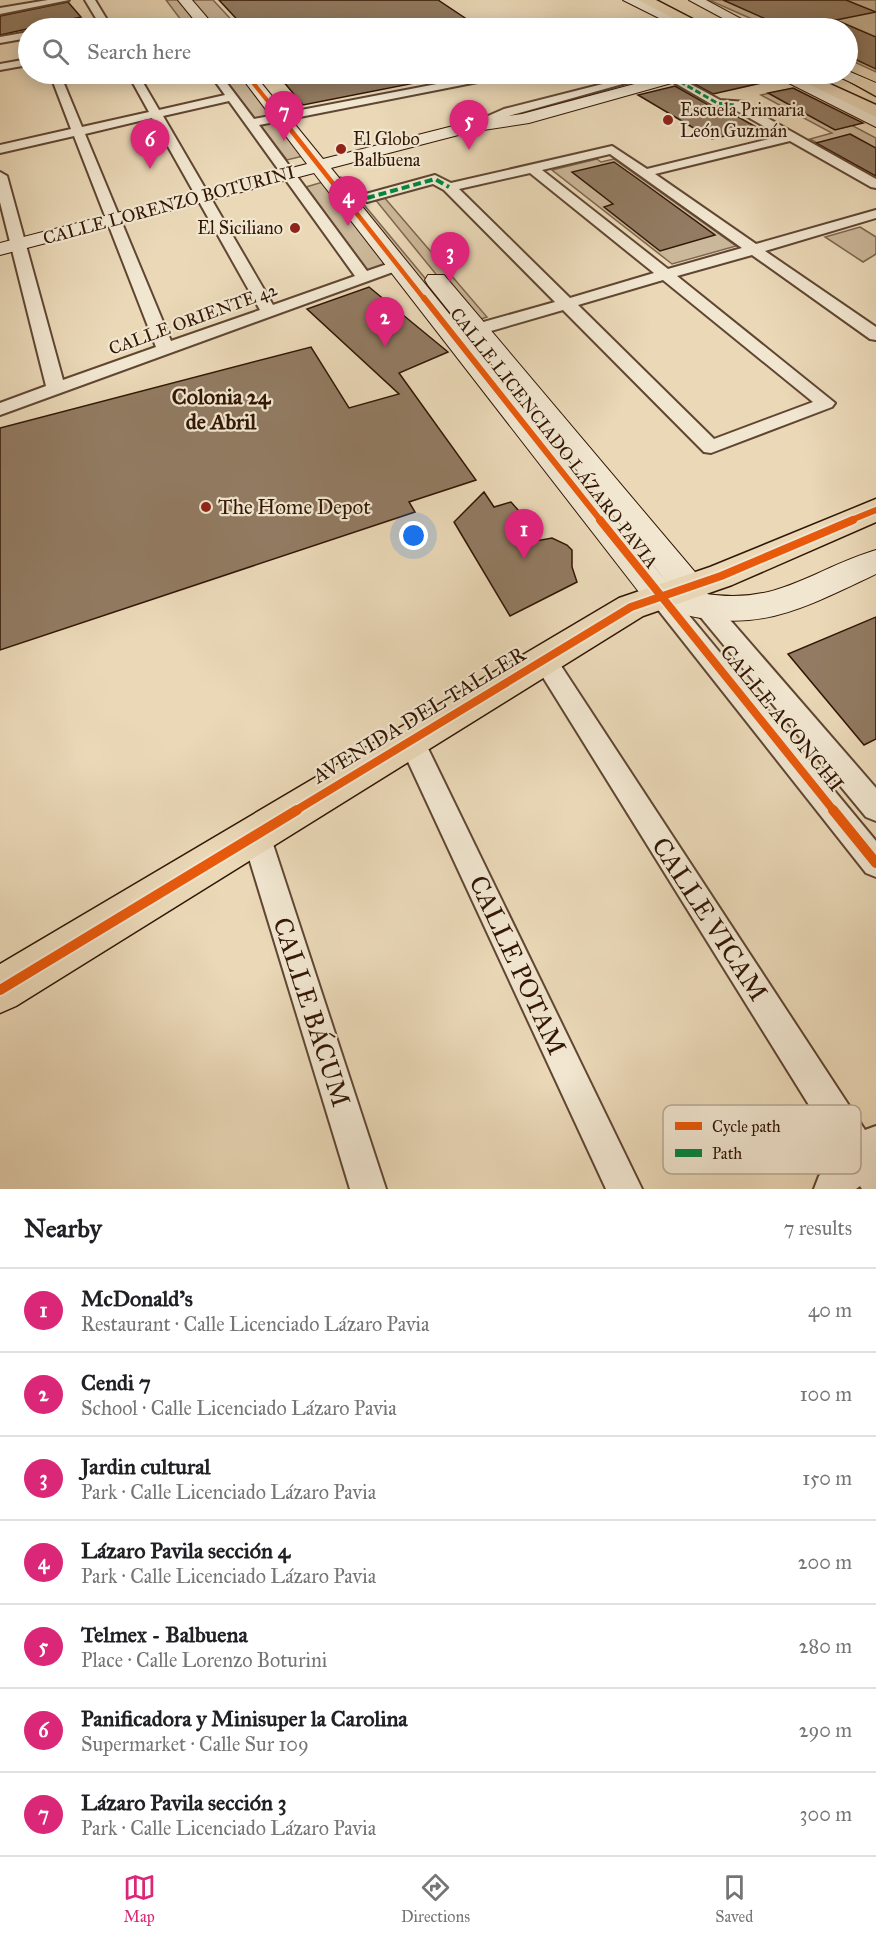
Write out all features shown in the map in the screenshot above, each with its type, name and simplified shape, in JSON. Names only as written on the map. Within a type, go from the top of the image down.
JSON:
[{"type":"main road","points":[[645,0],[658,13]]},
{"type":"main road","points":[[645,0],[692,18]]},
{"type":"main road","points":[[673,0],[698,18]]},
{"type":"main road","points":[[681,0],[700,18]]},
{"type":"main road","points":[[868,81],[876,90]]},
{"type":"main road","points":[[817,84],[876,112]]},
{"type":"main road","points":[[842,84],[876,100]]},
{"type":"main road","name":"AVENIDA DEL TALLER","points":[[0,990],[631,607],[685,596],[876,510]]},
{"type":"main road","name":"AVENIDA DEL TALLER","points":[[797,544],[876,535]]},
{"type":"street","points":[[0,11],[25,3],[64,0]]},
{"type":"street","points":[[90,0],[100,18]]},
{"type":"street","points":[[185,0],[200,18]]},
{"type":"street","points":[[630,0],[668,18]]},
{"type":"street","points":[[696,0],[731,18]]},
{"type":"street","points":[[0,40],[18,37]]},
{"type":"street","points":[[0,68],[18,64]]},
{"type":"street","points":[[59,84],[166,350]]},
{"type":"street","points":[[138,84],[270,313]]},
{"type":"street","points":[[222,84],[364,278]]},
{"type":"street","name":"CALLE LICENCIADO LÁZARO PAVIA","points":[[256,84],[288,115],[328,165],[399,265],[454,336],[685,596]]},
{"type":"street","name":"CALLE LICENCIADO LÁZARO PAVIA","points":[[270,84],[288,115]]},
{"type":"street","points":[[251,123],[451,84]]},
{"type":"street","points":[[469,128],[508,112],[614,84]]},
{"type":"street","points":[[469,128],[636,84]]},
{"type":"street","name":"CALLE LORENZO BOTURINI","points":[[8,247],[469,128],[523,118],[644,84]]},
{"type":"street","points":[[690,84],[717,102],[738,105],[876,184]]},
{"type":"street","points":[[799,84],[876,122]]},
{"type":"street","points":[[0,148],[232,97]]},
{"type":"street","points":[[645,173],[791,137]]},
{"type":"street","points":[[449,187],[612,150],[876,335]]},
{"type":"street","name":"CALLE LICENCIADO LÁZARO PAVIA","points":[[328,165],[367,198],[477,330],[685,596]]},
{"type":"street","points":[[367,198],[435,178],[449,187],[711,447],[826,403],[532,168]]},
{"type":"street","points":[[0,176],[8,247],[56,389]]},
{"type":"street","points":[[454,336],[876,214]]},
{"type":"street","name":"CALLE ORIENTE 42","points":[[0,409],[399,265]]},
{"type":"street","points":[[685,596],[745,610],[775,604],[876,561]]},
{"type":"street","name":"CALLE ACONCHI","points":[[685,596],[876,808]]},
{"type":"street","name":"CALLE ACONCHI","points":[[685,596],[876,862]]},
{"type":"street","name":"CALLE VICAM","points":[[544,659],[836,1105]]},
{"type":"street","name":"CALLE POTAM","points":[[411,740],[624,1189]]},
{"type":"street","name":"CALLE BÁCUM","points":[[256,834],[368,1189]]},
{"type":"street","name":"CALLE VICAM","points":[[861,1143],[872,1160]]},
{"type":"street","points":[[832,1189],[853,1174]]},
{"type":"shaded area","points":[[166,0],[213,0],[230,18],[180,18]]},
{"type":"shaded area","points":[[709,0],[876,0],[876,72],[858,64],[858,18],[750,18]]},
{"type":"shaded area","points":[[229,84],[250,84],[307,155],[287,160]]},
{"type":"shaded area","points":[[785,90],[876,138],[876,176],[810,139],[832,133],[761,95]]},
{"type":"shaded area","points":[[597,159],[601,162],[614,159],[736,246],[672,264],[552,170]]},
{"type":"shaded area","points":[[341,177],[464,325],[459,326],[337,178]]},
{"type":"shaded area","points":[[326,181],[390,264],[369,272],[306,187]]},
{"type":"shaded area","points":[[383,196],[487,317],[474,321],[374,198]]},
{"type":"shaded area","points":[[860,227],[876,237],[876,254],[863,262],[825,237]]},
{"type":"building","points":[[219,0],[438,0],[465,18],[236,18]]},
{"type":"building","points":[[723,0],[846,0],[876,12],[846,18],[764,18]]},
{"type":"building","points":[[68,2],[81,17],[18,18],[18,31],[0,35],[0,16]]},
{"type":"building","points":[[858,29],[876,37],[876,69],[858,61]]},
{"type":"building","points":[[285,84],[410,84],[303,105]]},
{"type":"building","points":[[695,84],[757,84],[713,94]]},
{"type":"building","points":[[675,86],[712,107],[724,109],[758,128],[712,139],[638,95]]},
{"type":"building","points":[[793,88],[863,123],[835,130],[768,93]]},
{"type":"building","points":[[850,134],[876,148],[876,176],[816,143]]},
{"type":"building","points":[[614,162],[715,235],[660,251],[604,207],[613,204],[572,172]]},
{"type":"building","name":"The Home Depot","points":[[369,287],[448,352],[399,373],[476,480],[409,502],[415,512],[0,650],[0,428],[311,347],[349,408],[399,394],[307,309]]},
{"type":"building","points":[[484,492],[494,507],[511,502],[526,519],[536,541],[552,538],[567,545],[572,550],[572,567],[577,582],[510,616],[454,522]]},
{"type":"building","points":[[876,617],[876,739],[864,745],[788,654]]},
{"type":"marked path","points":[[684,84],[717,103],[735,105]]},
{"type":"marked path","points":[[367,198],[435,179],[449,187]]},
{"type":"cycle path","points":[[254,84],[660,596],[876,863]]},
{"type":"cycle path","points":[[0,990],[631,607],[721,576],[876,510]]},
{"type":"place","name":"Escuela Primaria León Guzmán","points":[[668,120]]},
{"type":"place","name":"Lázaro Pavila sección 3","points":[[284,141]]},
{"type":"place","name":"El Globo Balbuena","points":[[341,149]]},
{"type":"place","name":"Telmex - Balbuena","points":[[469,150]]},
{"type":"place","name":"Panificadora y Minisuper la Carolina","points":[[150,169]]},
{"type":"place","name":"Lázaro Pavila sección 4","points":[[348,226]]},
{"type":"place","name":"El Siciliano","points":[[295,228]]},
{"type":"place","name":"Jardin cultural","points":[[450,282]]},
{"type":"place","name":"Cendi 7","points":[[385,347]]},
{"type":"place","name":"The Home Depot","points":[[206,507]]},
{"type":"place","name":"McDonald's","points":[[524,559]]},
{"type":"district","name":"Colonia 24 de Abril","points":[[221,408]]}]
